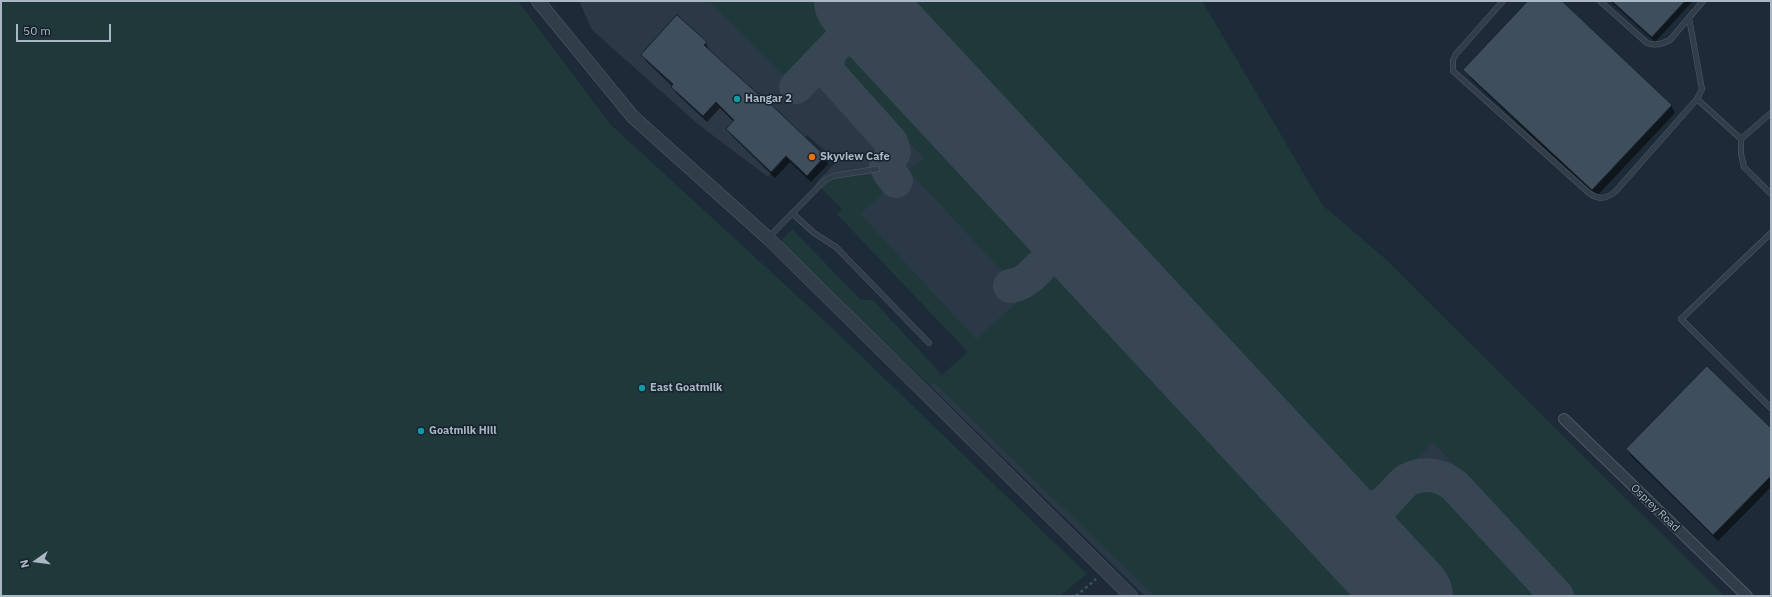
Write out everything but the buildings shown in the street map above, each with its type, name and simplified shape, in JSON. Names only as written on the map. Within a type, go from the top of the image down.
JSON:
[{"type":"street","points":[[538,1],[633,117],[768,238],[1131,596]]},
{"type":"street","name":"Osprey Road","points":[[1564,419],[1747,596]]},
{"type":"lane","points":[[1503,1],[1456,54],[1453,60],[1453,71],[1577,183],[1595,197],[1602,198],[1615,192],[1696,99],[1702,88],[1689,18]]},
{"type":"lane","points":[[1600,1],[1647,43],[1653,45],[1670,40],[1704,1]]},
{"type":"lane","points":[[1696,99],[1741,139],[1741,154],[1744,167],[1771,194]]},
{"type":"lane","points":[[1741,139],[1771,113]]},
{"type":"lane","points":[[768,238],[819,186],[829,179],[834,176],[877,169]]},
{"type":"lane","points":[[792,213],[814,233],[836,247],[929,343]]},
{"type":"lane","points":[[1771,233],[1681,319],[1771,408]]},
{"type":"path","points":[[1076,596],[1106,571]]},
{"type":"shaded area","points":[[579,1],[1202,1],[1322,205],[1384,258],[1724,596],[1145,596],[930,386],[968,352],[837,214],[842,209],[816,183],[837,161],[807,135],[768,177],[699,125],[592,30]]},
{"type":"green space","points":[[1,1],[518,1],[610,124],[831,327],[1087,574],[1059,596],[1,596]]},
{"type":"green space","points":[[709,1],[839,1],[843,8],[845,23],[842,31],[791,82]]},
{"type":"green space","points":[[886,1],[1202,1],[1322,205],[1384,258],[1724,596],[1577,596],[1433,442],[1394,483],[1378,496],[1371,499],[1364,499],[1346,495]]},
{"type":"green space","points":[[869,41],[880,45],[1041,217],[1049,236],[1048,245],[1044,252],[1023,268],[1012,272],[1002,271],[908,170],[924,158],[840,68],[838,61],[841,51],[851,45]]},
{"type":"green space","points":[[882,173],[892,185],[860,214],[976,339],[1061,264],[1069,262],[1086,264],[1392,596],[1154,596],[934,383],[930,386],[780,242],[792,229],[861,300],[873,300],[942,375],[968,352],[837,214],[842,209],[821,187],[831,180]]},
{"type":"green space","points":[[1429,480],[1441,481],[1451,487],[1552,596],[1442,596],[1388,538],[1385,521],[1392,510],[1418,484]]},
{"type":"taxiway","points":[[845,36],[852,24],[854,15],[852,1]]},
{"type":"taxiway","points":[[796,87],[845,36],[853,31],[872,28],[882,33],[895,43]]},
{"type":"taxiway","points":[[830,52],[827,62],[829,73],[891,142],[894,152],[886,165],[896,181]]},
{"type":"taxiway","points":[[1050,209],[1056,227],[1056,246],[1051,258]]},
{"type":"taxiway","points":[[1010,286],[1025,280],[1050,258],[1057,255],[1065,253],[1074,254],[1099,262]]},
{"type":"taxiway","points":[[1369,551],[1367,542],[1370,526],[1373,518],[1383,504],[1409,479],[1423,475],[1440,477],[1455,486],[1557,596]]},
{"type":"taxiway","points":[[1329,509],[1336,513],[1351,514],[1372,509],[1386,502]]},
{"type":"runway","points":[[857,1],[1410,596]]},
{"type":"place","name":"Hangar 2","points":[[737,99]]},
{"type":"place","name":"Skyview Cafe","points":[[812,157]]},
{"type":"place","name":"East Goatmilk","points":[[642,388]]},
{"type":"place","name":"Goatmilk Hill","points":[[421,431]]}]
